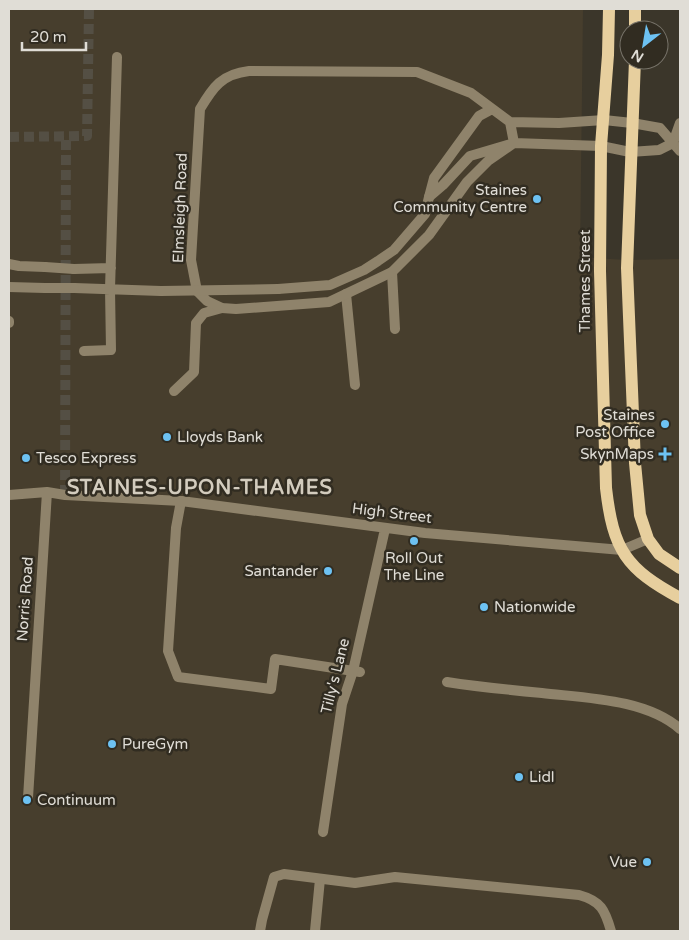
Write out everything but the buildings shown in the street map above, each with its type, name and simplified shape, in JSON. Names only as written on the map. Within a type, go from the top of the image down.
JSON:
[{"type":"main road","name":"Thames Street","points":[[609,9],[601,146],[600,271],[606,488],[611,524],[622,550]]},
{"type":"main road","points":[[635,70],[627,268],[635,453],[640,515],[648,539],[659,554],[680,568]]},
{"type":"main road","points":[[622,550],[632,565],[641,573],[680,598]]},
{"type":"street","points":[[84,351],[111,350],[110,289],[117,57]]},
{"type":"street","name":"Elmsleigh Road","points":[[222,308],[207,301],[197,291],[191,260],[200,108],[212,89],[224,78],[238,72],[249,71],[417,72],[471,93],[510,122]]},
{"type":"street","points":[[9,287],[160,291],[278,289],[330,285],[358,273],[394,250],[424,214],[434,178],[479,116],[492,109]]},
{"type":"street","points":[[514,144],[510,122],[559,123],[604,120],[660,128],[680,151]]},
{"type":"street","points":[[429,196],[443,185],[470,156],[514,144],[601,146],[630,152],[659,150],[673,142],[680,123]]},
{"type":"street","points":[[174,391],[194,372],[196,324],[204,313],[222,308],[236,309],[328,302],[392,272],[430,235],[467,182],[488,161],[514,144]]},
{"type":"street","points":[[9,264],[74,269],[111,268]]},
{"type":"street","points":[[392,272],[395,329]]},
{"type":"street","points":[[346,294],[355,385]]},
{"type":"street","name":"High Street","points":[[9,495],[47,492],[65,495],[181,501],[385,529],[622,550],[648,539]]},
{"type":"street","name":"Norris Road","points":[[28,798],[47,492]]},
{"type":"street","points":[[181,501],[176,528],[168,651],[178,678],[271,689],[274,659],[356,671]]},
{"type":"street","name":"Tilly's Lane","points":[[323,832],[342,704],[356,671],[385,529]]},
{"type":"street","points":[[447,682],[600,700],[641,708],[674,723],[680,729]]},
{"type":"street","points":[[260,931],[274,877],[284,874],[355,883],[395,876],[579,895],[587,897],[602,907],[611,931]]},
{"type":"street","points":[[316,931],[320,879]]},
{"type":"shaded area","points":[[9,9],[583,9],[580,257],[626,260],[680,259],[680,931],[9,931]]},
{"type":"tunnel","points":[[9,137],[87,136],[89,9]]},
{"type":"tunnel","points":[[65,495],[66,136]]},
{"type":"place","name":"Staines Community Centre","points":[[537,199]]},
{"type":"place","name":"Staines Post Office","points":[[665,424]]},
{"type":"place","name":"Lloyds Bank","points":[[167,437]]},
{"type":"place","name":"SkynMaps","points":[[665,454]]},
{"type":"place","name":"Tesco Express","points":[[26,458]]},
{"type":"place","name":"Roll Out The Line","points":[[414,541]]},
{"type":"place","name":"Santander","points":[[328,571]]},
{"type":"place","name":"Nationwide","points":[[484,607]]},
{"type":"place","name":"PureGym","points":[[112,744]]},
{"type":"place","name":"Lidl","points":[[519,777]]},
{"type":"place","name":"Continuum","points":[[27,800]]},
{"type":"place","name":"Vue","points":[[647,862]]},
{"type":"district","name":"STAINES-UPON-THAMES","points":[[200,488]]}]
